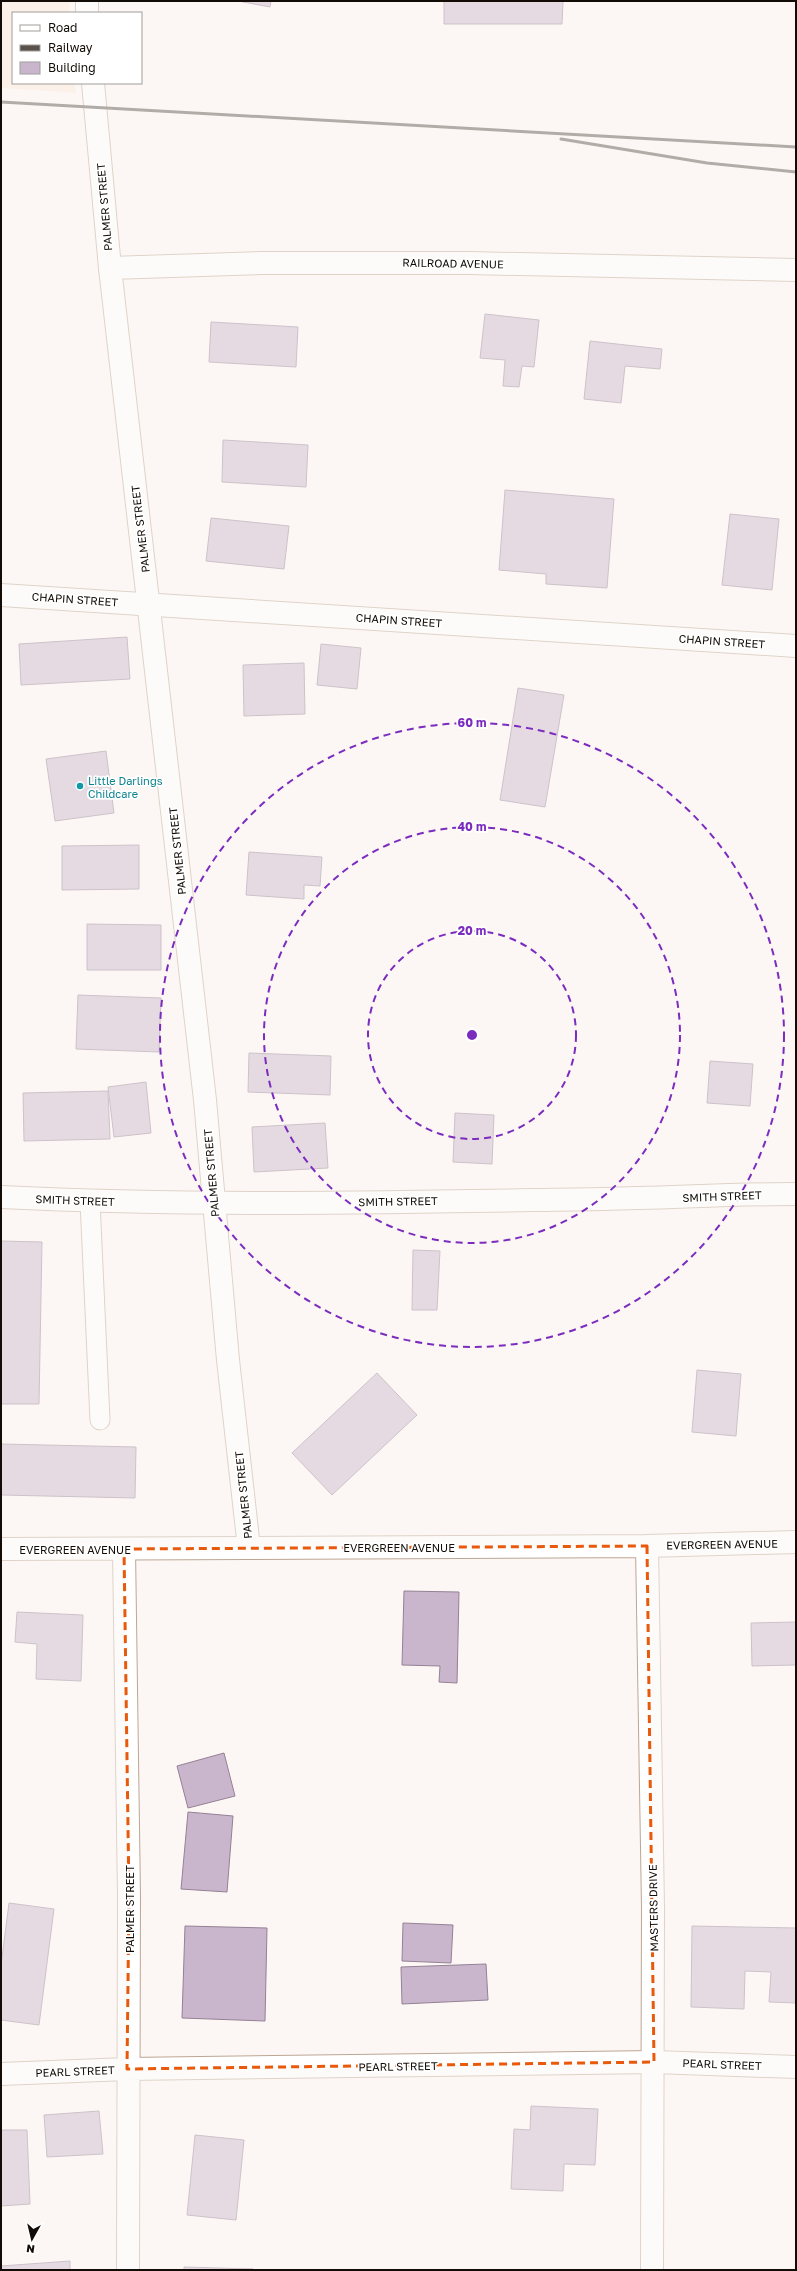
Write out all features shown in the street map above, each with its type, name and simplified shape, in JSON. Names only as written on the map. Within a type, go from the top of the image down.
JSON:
[{"type":"street","points":[[87,1],[87,12]]},
{"type":"street","name":"PALMER STREET","points":[[93,84],[110,268],[205,1100],[228,1360],[249,1548]]},
{"type":"street","name":"RAILROAD AVENUE","points":[[110,268],[263,263],[470,263],[796,270]]},
{"type":"street","name":"CHAPIN STREET","points":[[1,595],[796,646]]},
{"type":"street","name":"SMITH STREET","points":[[1,1197],[90,1201],[214,1203],[606,1199],[796,1194]]},
{"type":"street","name":"EVERGREEN AVENUE","points":[[1,1549],[647,1546],[796,1542]]},
{"type":"street","name":"MASTERS DRIVE","points":[[647,1546],[654,2062],[652,2270]]},
{"type":"street","name":"PALMER STREET","points":[[124,1549],[129,1897],[127,2069],[128,2270]]},
{"type":"street","name":"PEARL STREET","points":[[1,2074],[127,2069],[654,2062],[796,2066]]},
{"type":"lane","points":[[90,1201],[100,1420]]},
{"type":"highlighted area","points":[[647,1546],[654,2062],[127,2069],[129,1897],[124,1549]]},
{"type":"shaded area","points":[[1,1],[69,1],[69,12],[12,12],[12,84],[75,84],[76,93],[1,88]]},
{"type":"building","points":[[238,1],[271,1],[270,7]]},
{"type":"building","points":[[444,1],[563,1],[562,24],[444,24]]},
{"type":"building","points":[[485,314],[539,320],[534,367],[522,366],[519,387],[503,386],[505,360],[480,358]]},
{"type":"building","points":[[211,322],[298,327],[296,367],[209,362]]},
{"type":"building","points":[[590,341],[662,349],[660,369],[625,366],[621,403],[584,399]]},
{"type":"building","points":[[223,440],[308,445],[306,487],[222,482]]},
{"type":"building","points":[[505,490],[614,499],[607,588],[546,584],[546,574],[499,570]]},
{"type":"building","points":[[730,514],[779,519],[772,590],[722,585]]},
{"type":"building","points":[[211,518],[289,526],[284,569],[206,561]]},
{"type":"building","points":[[127,637],[130,679],[21,685],[19,644]]},
{"type":"building","points":[[321,644],[361,648],[357,689],[317,685]]},
{"type":"building","points":[[304,663],[305,714],[244,716],[243,665]]},
{"type":"building","points":[[518,688],[564,695],[545,807],[500,800]]},
{"type":"building","name":"Little Darlings Childcare","points":[[106,751],[114,813],[55,821],[46,759]]},
{"type":"building","points":[[139,845],[139,889],[62,890],[62,846]]},
{"type":"building","points":[[249,852],[322,857],[320,886],[304,885],[304,899],[246,895]]},
{"type":"building","points":[[87,924],[161,925],[161,970],[87,970]]},
{"type":"building","points":[[78,995],[161,998],[159,1052],[76,1049]]},
{"type":"building","points":[[249,1053],[331,1056],[330,1095],[248,1092]]},
{"type":"building","points":[[710,1061],[753,1064],[750,1106],[707,1103]]},
{"type":"building","points":[[146,1082],[151,1133],[114,1137],[108,1087]]},
{"type":"building","points":[[108,1091],[110,1139],[24,1141],[23,1093]]},
{"type":"building","points":[[455,1113],[494,1115],[492,1164],[453,1162]]},
{"type":"building","points":[[325,1123],[328,1168],[254,1172],[252,1127]]},
{"type":"building","points":[[1,1241],[42,1242],[39,1404],[1,1404]]},
{"type":"building","points":[[413,1250],[440,1251],[437,1310],[412,1310]]},
{"type":"building","points":[[697,1370],[741,1374],[736,1436],[692,1432]]},
{"type":"building","points":[[377,1373],[417,1415],[332,1495],[292,1453]]},
{"type":"building","points":[[1,1444],[136,1447],[135,1498],[1,1495]]},
{"type":"building","points":[[404,1591],[459,1592],[457,1683],[439,1682],[440,1666],[402,1665]]},
{"type":"building","points":[[17,1612],[83,1615],[81,1681],[36,1679],[37,1644],[15,1642]]},
{"type":"building","points":[[796,1622],[796,1665],[752,1666],[751,1623]]},
{"type":"building","points":[[224,1753],[235,1796],[188,1808],[177,1766]]},
{"type":"building","points":[[188,1812],[233,1816],[227,1892],[181,1889]]},
{"type":"building","points":[[9,1903],[54,1909],[39,2025],[1,2020],[1,1965]]},
{"type":"building","points":[[403,1923],[453,1925],[451,1963],[402,1961]]},
{"type":"building","points":[[185,1926],[267,1928],[265,2021],[182,2018]]},
{"type":"building","points":[[692,1926],[796,1928],[796,2003],[769,2002],[771,1972],[745,1971],[744,2009],[691,2007]]},
{"type":"building","points":[[486,1964],[488,2000],[402,2004],[401,1967]]},
{"type":"building","points":[[531,2106],[598,2109],[595,2165],[564,2164],[563,2191],[511,2189],[514,2129],[530,2130]]},
{"type":"building","points":[[99,2111],[103,2154],[47,2157],[44,2115]]},
{"type":"building","points":[[1,2130],[27,2130],[30,2204],[1,2206]]},
{"type":"building","points":[[195,2135],[244,2140],[236,2220],[187,2215]]},
{"type":"building","points":[[70,2261],[70,2270],[1,2270],[1,2266]]},
{"type":"building","points":[[184,2267],[253,2269],[184,2270]]},
{"type":"railway","points":[[1,102],[796,147]]},
{"type":"railway","points":[[561,139],[707,163],[796,172]]},
{"type":"place","name":"Little Darlings Childcare","points":[[80,786]]}]
